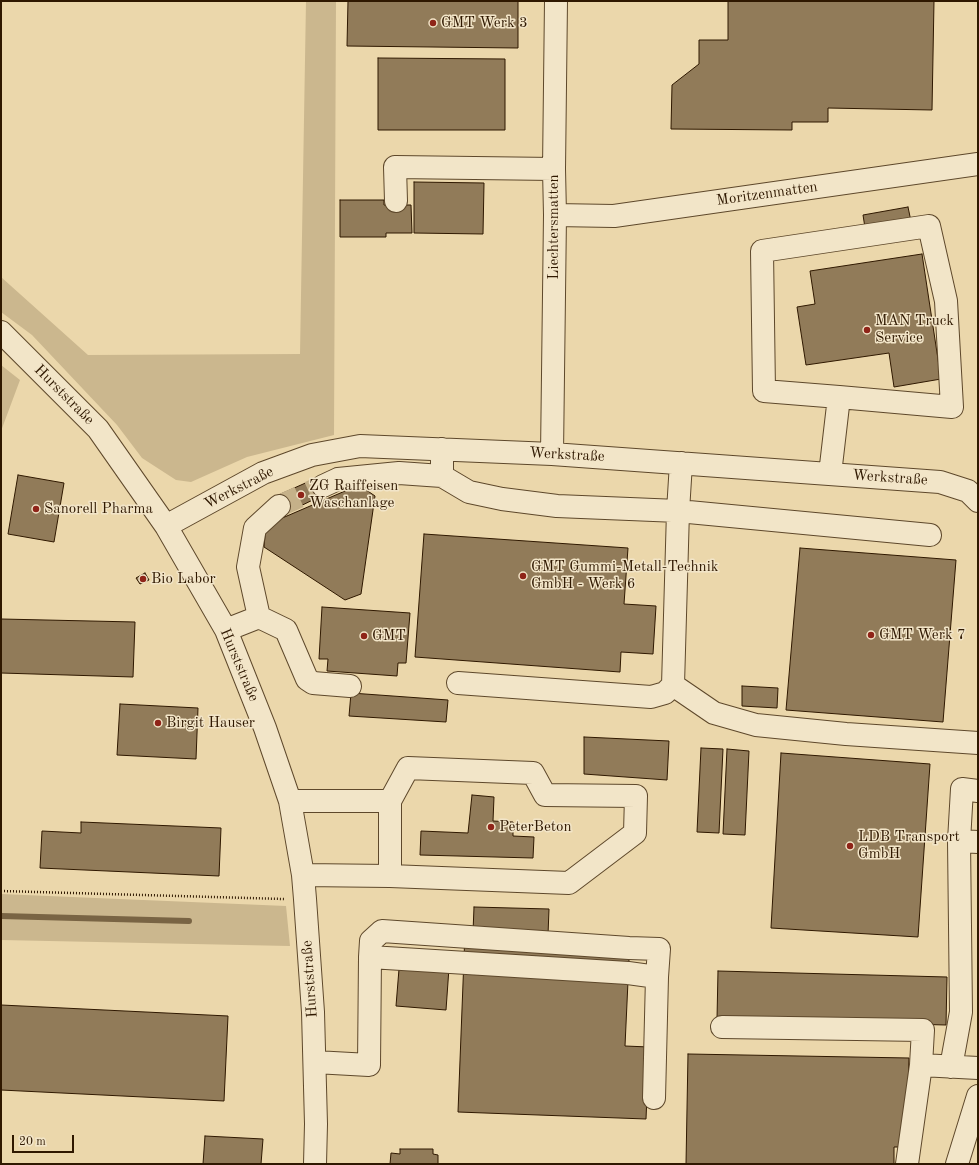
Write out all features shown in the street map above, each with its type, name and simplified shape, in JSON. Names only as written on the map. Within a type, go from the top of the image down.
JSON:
[{"type":"street","name":"Liechtersmatten","points":[[552,454],[556,1]]},
{"type":"street","name":"Moritzenmatten","points":[[555,215],[614,216],[978,164]]},
{"type":"street","points":[[396,201],[395,167],[554,169]]},
{"type":"street","points":[[929,226],[946,301],[952,407],[839,397],[764,392],[762,251],[929,226]]},
{"type":"street","name":"Hurststraße","points":[[1,332],[98,429],[166,526],[226,630],[265,728],[290,801],[303,875],[313,1012],[316,1164]]},
{"type":"street","points":[[830,474],[839,397]]},
{"type":"street","name":"Werkstraße","points":[[166,526],[263,473],[312,455],[360,446],[552,454],[940,482],[975,492]]},
{"type":"street","points":[[442,449],[442,476]]},
{"type":"street","points":[[458,683],[651,697],[665,693],[673,684],[678,511],[681,463]]},
{"type":"street","points":[[323,486],[338,479],[399,473],[442,476],[469,492],[502,499],[557,506],[678,511],[930,535]]},
{"type":"street","points":[[259,617],[248,567],[255,528],[279,506]]},
{"type":"street","points":[[226,630],[259,617],[286,630],[307,679],[313,683],[350,686]]},
{"type":"street","points":[[673,684],[714,713],[756,726],[978,743]]},
{"type":"street","points":[[303,875],[390,876],[569,883],[635,833],[636,796],[545,795],[533,772],[408,768],[390,801],[390,876]]},
{"type":"street","points":[[951,1067],[961,1012],[968,841],[962,789],[978,791]]},
{"type":"street","points":[[290,801],[390,801]]},
{"type":"street","points":[[315,1062],[369,1065],[371,941],[382,931],[582,945],[659,948],[654,1098]]},
{"type":"street","points":[[722,1027],[923,1030],[921,1065],[907,1164]]},
{"type":"street","points":[[921,1065],[978,1068]]},
{"type":"street","points":[[957,1164],[978,1096]]},
{"type":"path","points":[[1,891],[305,899]]},
{"type":"shaded area","points":[[306,1],[336,1],[334,435],[247,457],[191,482],[176,480],[142,458],[117,425],[32,335],[1,312],[1,277],[88,355],[300,354]]},
{"type":"shaded area","points":[[1,365],[20,380],[1,431]]},
{"type":"shaded area","points":[[1,894],[286,906],[290,946],[1,940]]},
{"type":"building","name":"GMT Werk 3","points":[[348,1],[518,1],[518,48],[347,46]]},
{"type":"building","points":[[728,1],[934,1],[932,110],[828,108],[828,122],[792,122],[792,130],[671,129],[672,85],[699,64],[699,40],[728,40]]},
{"type":"building","points":[[378,58],[505,59],[505,130],[378,130]]},
{"type":"building","points":[[414,182],[484,183],[483,234],[414,233]]},
{"type":"building","points":[[340,200],[384,200],[384,205],[411,205],[412,233],[386,233],[386,237],[340,237]]},
{"type":"building","points":[[908,207],[912,226],[866,234],[863,215]]},
{"type":"building","name":"MAN Truck Service","points":[[922,254],[941,379],[894,387],[889,353],[806,365],[797,307],[815,304],[810,271]]},
{"type":"building","name":"Sanorell Pharma","points":[[18,475],[64,483],[54,542],[8,534]]},
{"type":"building","name":"ZG Raiffeisen Waschanlage","points":[[319,477],[327,493],[282,515],[274,497]]},
{"type":"building","points":[[359,485],[375,496],[361,594],[345,600],[264,547],[266,525]]},
{"type":"building","name":"GMT Gummi-Metall-Technik GmbH - Werk 6","points":[[424,534],[628,548],[624,604],[656,606],[653,654],[621,652],[620,672],[415,657]]},
{"type":"building","name":"GMT Werk 7","points":[[800,548],[956,560],[943,722],[786,710]]},
{"type":"building","name":"Bio Labor","points":[[145,573],[149,580],[140,584],[136,578]]},
{"type":"building","name":"GMT","points":[[322,607],[410,613],[406,663],[398,663],[397,676],[327,671],[328,659],[319,659]]},
{"type":"building","points":[[1,619],[135,622],[133,677],[1,673]]},
{"type":"building","points":[[742,686],[778,688],[777,708],[742,706]]},
{"type":"building","points":[[351,693],[448,700],[446,722],[349,716]]},
{"type":"building","name":"Birgit Hauser","points":[[120,704],[198,708],[196,759],[117,755]]},
{"type":"building","points":[[584,737],[669,741],[667,780],[584,774]]},
{"type":"building","points":[[701,748],[723,749],[719,833],[697,832]]},
{"type":"building","points":[[727,749],[749,751],[745,835],[723,834]]},
{"type":"building","name":"LDB Transport GmbH","points":[[781,753],[930,764],[918,937],[771,928]]},
{"type":"building","name":"PeterBeton","points":[[472,795],[494,797],[493,821],[513,822],[513,836],[534,837],[533,858],[420,855],[421,831],[468,833]]},
{"type":"building","points":[[81,822],[221,828],[219,876],[40,868],[42,831],[81,833]]},
{"type":"building","points":[[474,907],[549,909],[548,935],[630,938],[625,1046],[649,1047],[646,1119],[458,1112],[465,932],[473,932]]},
{"type":"building","points":[[449,968],[446,1010],[396,1006],[399,969]]},
{"type":"building","points":[[718,971],[947,977],[946,1025],[717,1019]]},
{"type":"building","points":[[1,1005],[228,1016],[224,1101],[1,1090]]},
{"type":"building","points":[[688,1054],[909,1058],[906,1147],[894,1147],[894,1164],[686,1164]]},
{"type":"building","points":[[205,1136],[263,1139],[261,1164],[203,1164]]},
{"type":"building","points":[[400,1149],[433,1149],[433,1154],[438,1155],[438,1164],[390,1164],[391,1153],[400,1154]]},
{"type":"waterway","points":[[1,916],[189,921]]},
{"type":"tunnel","points":[[279,506],[323,486]]},
{"type":"place","name":"GMT Werk 3","points":[[433,23]]},
{"type":"place","name":"MAN Truck Service","points":[[867,330]]},
{"type":"place","name":"ZG Raiffeisen Waschanlage","points":[[301,495]]},
{"type":"place","name":"Sanorell Pharma","points":[[36,509]]},
{"type":"place","name":"GMT Gummi-Metall-Technik GmbH - Werk 6","points":[[523,576]]},
{"type":"place","name":"Bio Labor","points":[[143,579]]},
{"type":"place","name":"GMT Werk 7","points":[[871,635]]},
{"type":"place","name":"GMT","points":[[364,636]]},
{"type":"place","name":"Birgit Hauser","points":[[158,723]]},
{"type":"place","name":"PeterBeton","points":[[491,827]]},
{"type":"place","name":"LDB Transport GmbH","points":[[850,846]]}]
